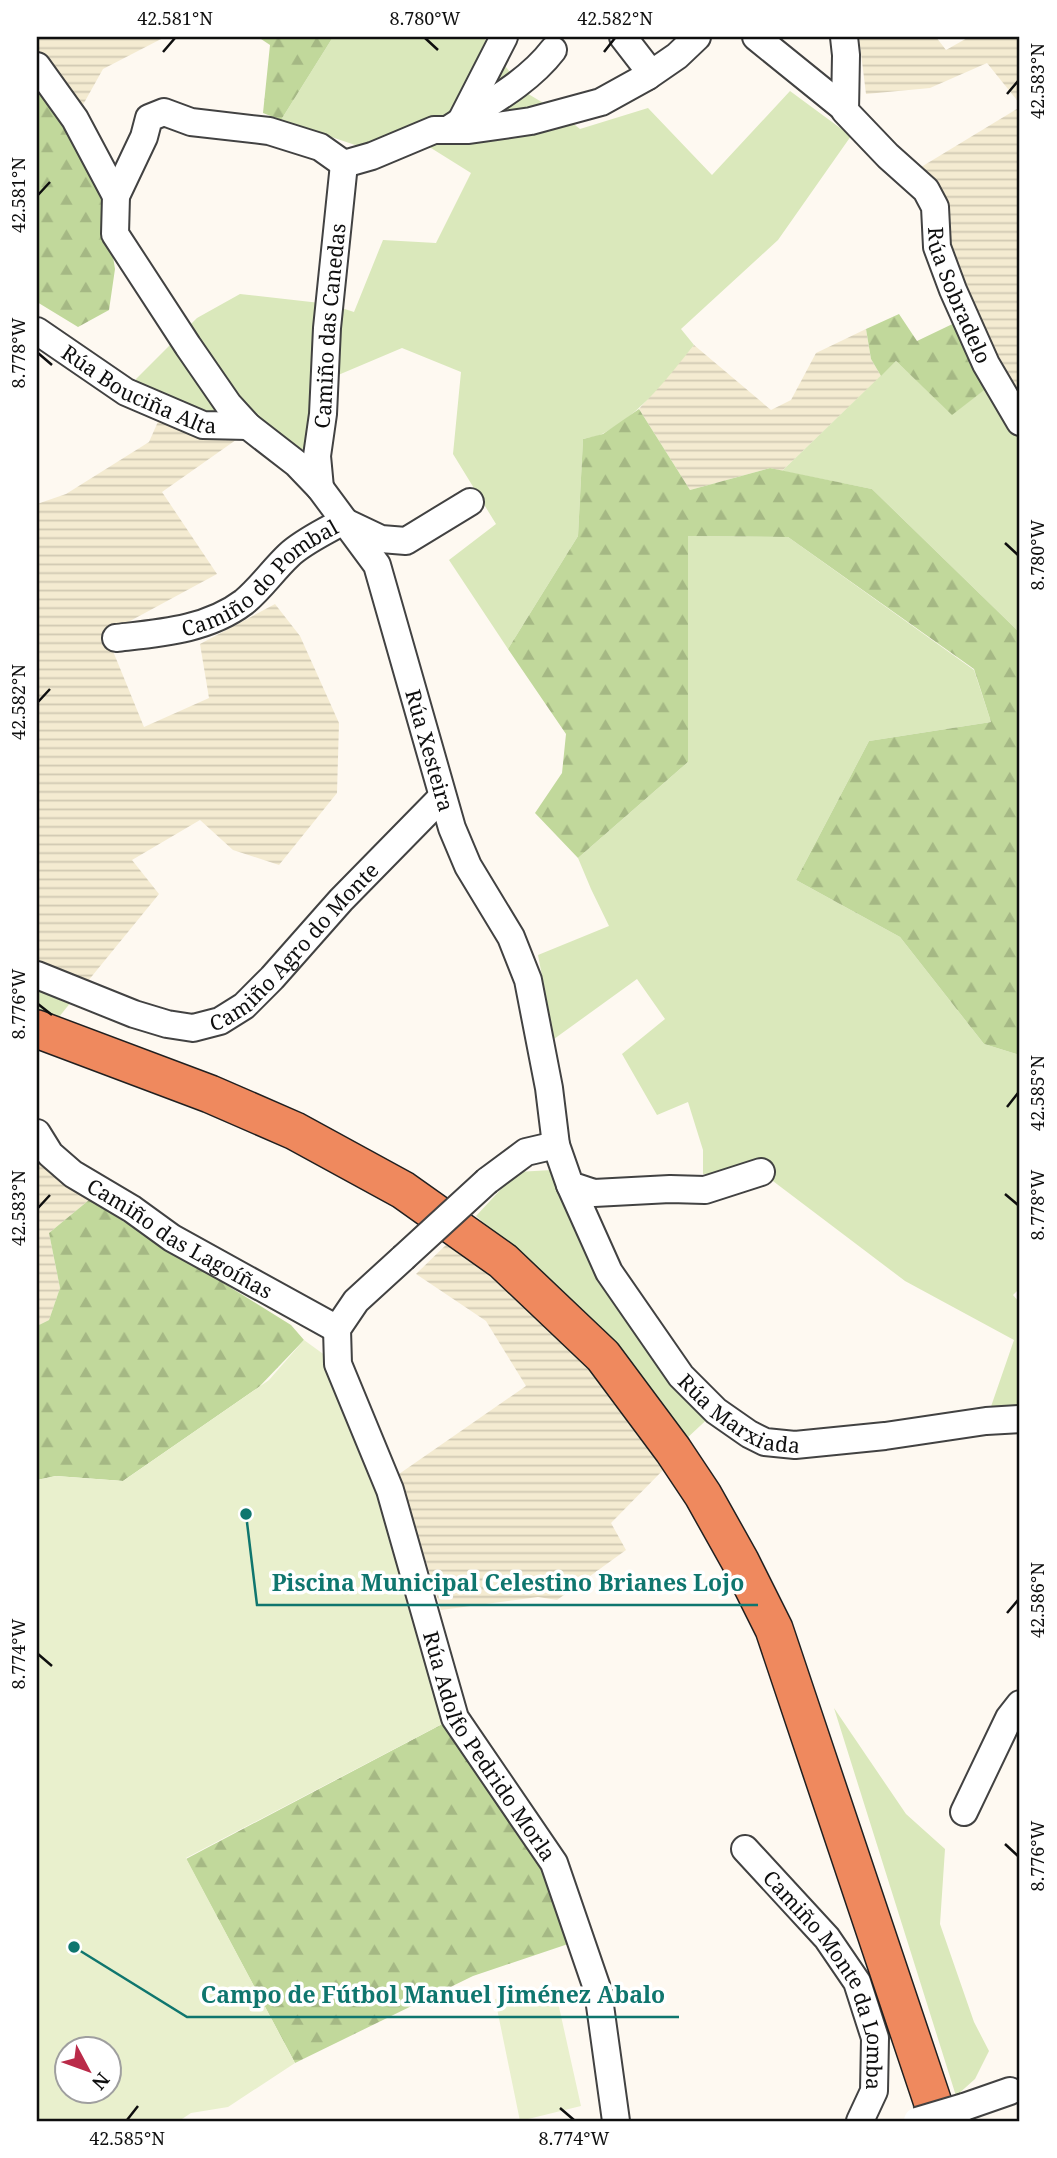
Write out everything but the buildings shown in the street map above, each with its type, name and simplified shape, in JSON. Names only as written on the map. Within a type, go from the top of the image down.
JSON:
[{"type":"highway","points":[[37,1029],[210,1094],[295,1131],[403,1190],[503,1261],[603,1356],[673,1450],[703,1496],[774,1629],[951,2114]]},
{"type":"street","points":[[455,125],[503,37]]},
{"type":"street","points":[[623,37],[647,68],[648,76]]},
{"type":"street","points":[[455,125],[469,130],[531,121],[601,102],[648,76],[677,56],[697,37]]},
{"type":"street","name":"Rúa Sobradelo","points":[[756,37],[845,110],[888,156],[926,190],[935,207],[937,247],[953,290],[986,363],[1020,422]]},
{"type":"street","points":[[844,37],[845,110]]},
{"type":"street","points":[[116,196],[144,137],[149,118],[164,112],[191,122],[269,131],[320,147],[344,164],[372,156],[434,130],[455,125],[519,83],[542,64],[553,50]]},
{"type":"street","points":[[37,66],[75,119],[116,196]]},
{"type":"street","name":"Camiño das Canedas","points":[[320,488],[317,456],[323,414],[327,328],[344,164]]},
{"type":"street","name":"Rúa Xesteira","points":[[116,196],[115,234],[228,404],[248,426],[297,464],[320,488],[377,565],[452,828],[468,866],[511,937],[527,980],[549,1088],[556,1145],[570,1185]]},
{"type":"street","name":"Rúa Bouciña Alta","points":[[37,331],[126,392],[203,425],[248,426]]},
{"type":"street","name":"Camiño do Pombal","points":[[117,638],[169,632],[228,612],[244,601],[289,555],[343,521],[380,539],[406,541],[470,502]]},
{"type":"street","name":"Camiño Agro do Monte","points":[[37,975],[134,1014],[167,1024],[193,1028],[220,1021],[244,1006],[272,978],[341,900],[443,797]]},
{"type":"street","name":"Camiño das Lagoíñas","points":[[37,1133],[50,1154],[73,1174],[132,1209],[172,1238],[337,1329]]},
{"type":"street","points":[[337,1329],[356,1301],[487,1181],[526,1152],[556,1145]]},
{"type":"street","points":[[570,1185],[594,1193],[705,1190],[761,1172]]},
{"type":"street","name":"Rúa Marxiada","points":[[570,1185],[609,1272],[681,1376],[716,1411],[749,1434],[765,1442],[795,1445],[1020,1419]]},
{"type":"street","name":"Rúa Adolfo Pedrido Morla","points":[[337,1329],[338,1364],[390,1490],[455,1718],[554,1863],[598,1991],[616,2121]]},
{"type":"street","points":[[964,1812],[1009,1718],[1020,1704]]},
{"type":"street","name":"Camiño Monte da Lomba","points":[[745,1849],[827,1938],[857,1982],[875,2038],[874,2091],[860,2121]]},
{"type":"street","points":[[917,2121],[951,2114],[1010,2091]]},
{"type":"shaded area","points":[[37,37],[165,37],[103,69],[75,119],[37,66]]},
{"type":"shaded area","points":[[859,37],[936,37],[946,50],[969,37],[1020,37],[1020,104],[987,63],[930,88],[866,94]]},
{"type":"shaded area","points":[[1020,107],[1020,422],[908,175]]},
{"type":"shaded area","points":[[866,329],[871,359],[881,376],[782,471],[770,468],[690,490],[639,409],[694,345],[771,410],[791,400],[816,353]]},
{"type":"shaded area","points":[[164,408],[243,435],[162,492],[217,574],[106,634],[144,727],[209,698],[200,644],[275,604],[300,636],[339,723],[337,793],[279,865],[233,850],[200,820],[132,860],[159,894],[79,992],[37,977],[37,504],[66,494],[149,442]]},
{"type":"shaded area","points":[[37,1132],[93,1185],[89,1200],[49,1233],[60,1288],[49,1320],[37,1326]]},
{"type":"shaded area","points":[[451,1240],[603,1356],[666,1467],[611,1523],[626,1550],[557,1600],[538,1597],[441,1610],[399,1474],[526,1386],[486,1321],[416,1274]]},
{"type":"green space","points":[[258,37],[333,37],[281,120],[263,113],[270,45]]},
{"type":"green space","points":[[333,37],[483,37],[525,92],[560,113],[580,129],[648,108],[712,175],[790,91],[851,136],[778,240],[681,329],[694,345],[664,382],[618,425],[599,435],[583,439],[578,536],[508,649],[449,560],[496,524],[453,454],[461,372],[402,348],[324,381],[312,443],[294,454],[138,397],[136,379],[197,318],[240,294],[329,304],[354,312],[383,240],[436,243],[471,173],[415,138],[364,148],[281,120]]},
{"type":"green space","points":[[37,66],[104,201],[115,269],[109,310],[78,327],[37,302]]},
{"type":"green space","points":[[899,314],[917,341],[965,318],[996,381],[952,415],[896,361],[881,376],[871,359],[866,329]]},
{"type":"green space","points":[[896,361],[952,414],[996,381],[1020,422],[1020,633],[872,489],[782,471]]},
{"type":"green space","points":[[639,409],[690,490],[770,468],[872,489],[1020,633],[1020,1055],[984,1044],[900,937],[796,880],[869,741],[991,722],[974,669],[788,537],[688,536],[688,762],[578,858],[535,813],[562,773],[566,734],[508,649],[578,536],[583,439],[603,434]]},
{"type":"green space","points":[[688,536],[788,537],[974,670],[991,722],[869,741],[796,880],[900,937],[984,1044],[1020,1055],[1020,1288],[1013,1295],[1020,1303],[1020,1419],[986,1421],[1014,1340],[905,1281],[761,1172],[703,1174],[703,1150],[688,1102],[657,1115],[622,1054],[665,1019],[637,979],[554,1039],[538,955],[609,926],[578,858],[688,762]]},
{"type":"green space","points":[[37,977],[79,992],[59,1017],[37,1008]]},
{"type":"green space","points":[[552,1170],[716,1411],[685,1440],[544,1276],[476,1216],[517,1172]]},
{"type":"green space","points":[[89,1200],[291,1325],[304,1340],[259,1387],[123,1481],[56,1476],[37,1480],[37,1326],[49,1320],[60,1288],[49,1233]]},
{"type":"green space","points":[[304,1340],[326,1356],[465,1712],[186,1858],[295,2063],[228,2107],[191,2113],[179,2121],[37,2121],[37,1480],[56,1476],[123,1481],[269,1380]]},
{"type":"green space","points":[[834,1708],[906,1814],[945,1849],[940,1924],[974,2022],[989,2051],[975,2079],[956,2096]]},
{"type":"green space","points":[[465,1712],[554,1863],[571,1943],[473,1976],[295,2063],[186,1859]]},
{"type":"green space","points":[[555,1989],[581,2106],[520,2121],[495,1999]]},
{"type":"place","name":"Piscina Municipal Celestino Brianes Lojo","points":[[246,1514]]},
{"type":"place","name":"Campo de Fútbol Manuel Jiménez Abalo","points":[[74,1947]]}]
